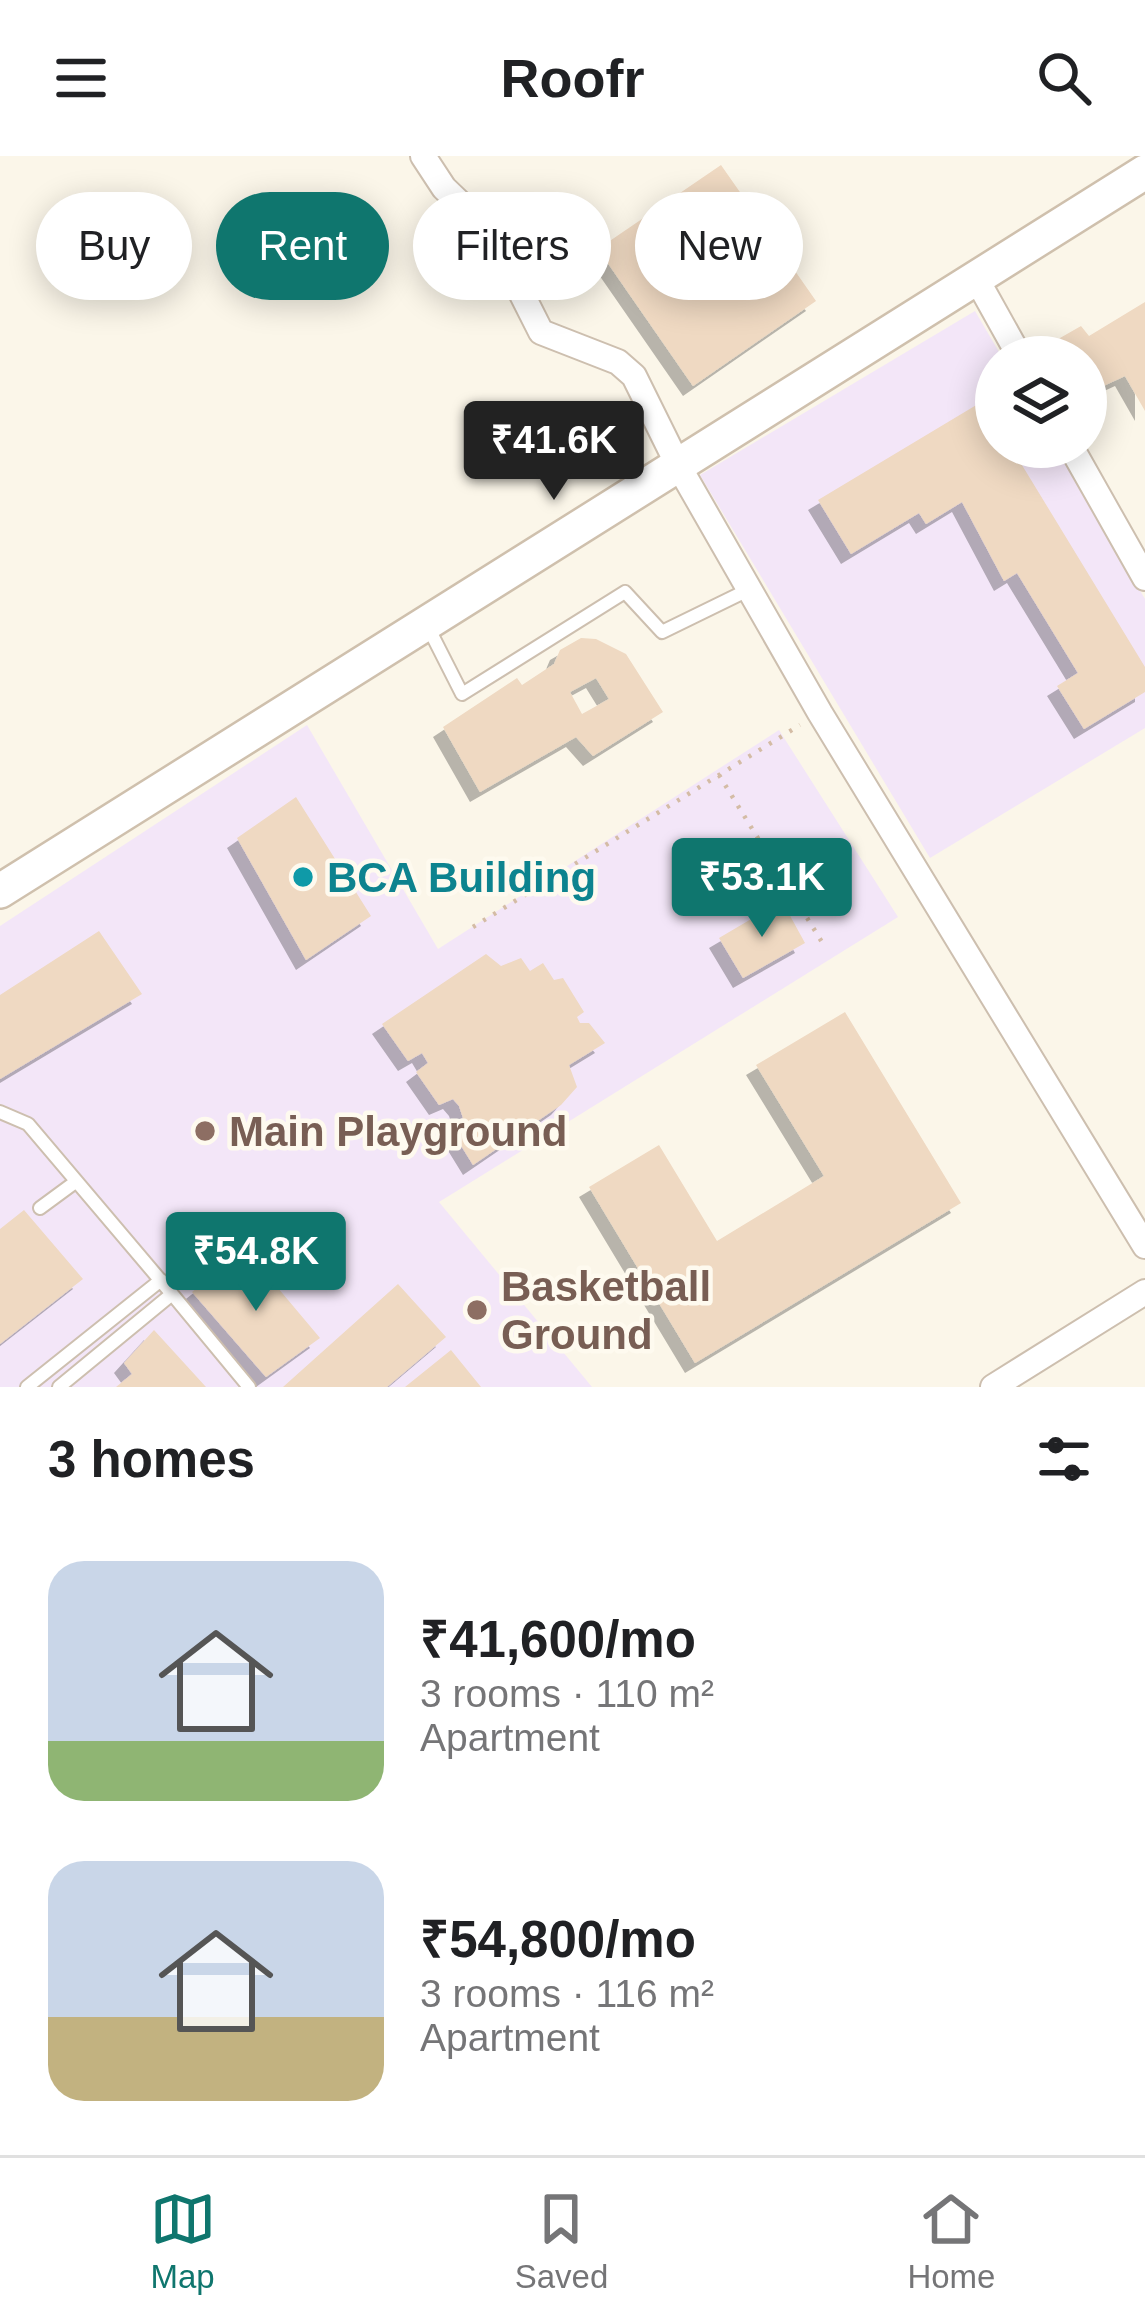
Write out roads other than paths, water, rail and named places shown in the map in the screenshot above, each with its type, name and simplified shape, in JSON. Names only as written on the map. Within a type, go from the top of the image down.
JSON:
[{"type":"street","points":[[423,156],[443,188],[490,233],[541,332],[618,362],[634,376],[678,465],[820,713],[1145,1246]]},
{"type":"street","points":[[0,892],[1145,172]]},
{"type":"street","points":[[976,278],[1008,336]]},
{"type":"street","points":[[1083,468],[1145,578]]},
{"type":"street","points":[[993,1387],[1145,1292]]},
{"type":"lane","points":[[426,624],[462,694],[625,592],[662,632],[751,588]]},
{"type":"lane","points":[[0,1112],[28,1124],[249,1387]]},
{"type":"lane","points":[[40,1208],[74,1183]]},
{"type":"lane","points":[[27,1387],[161,1280]]},
{"type":"lane","points":[[59,1387],[172,1294]]},
{"type":"place","name":"BCA Building","points":[[303,877]]},
{"type":"place","name":"Main Playground","points":[[205,1131]]},
{"type":"place","name":"Basketball Ground","points":[[477,1310]]}]
